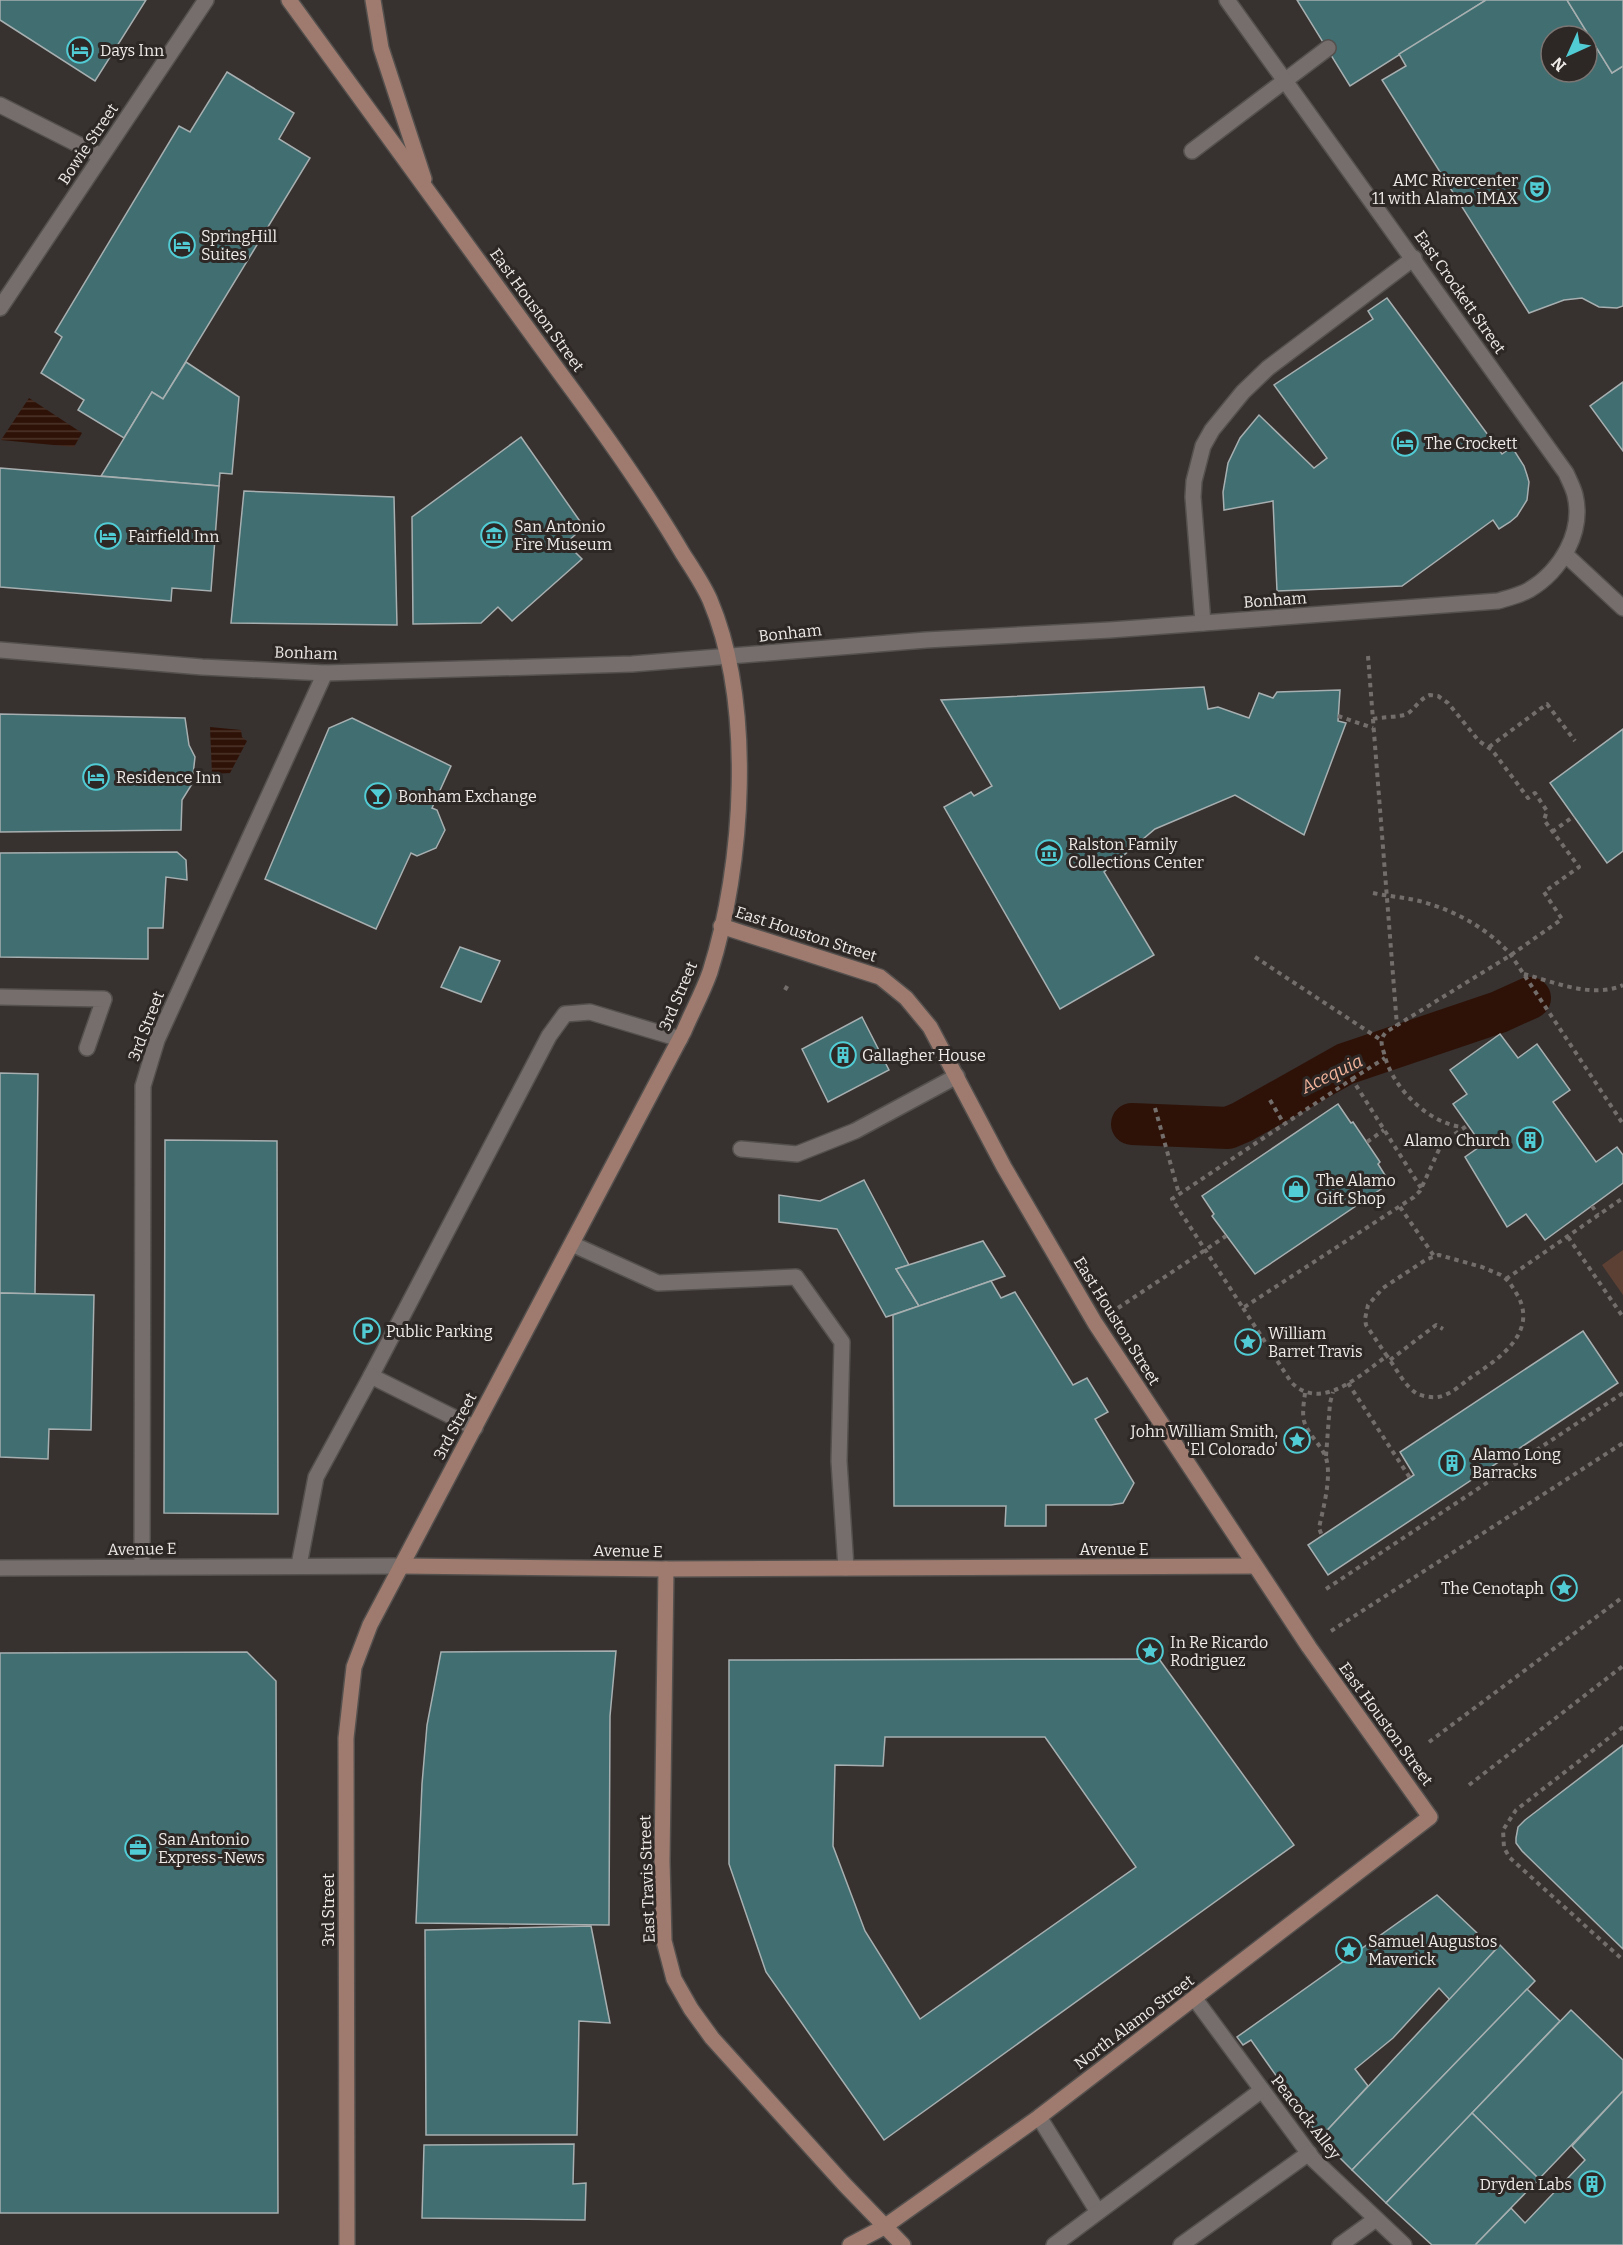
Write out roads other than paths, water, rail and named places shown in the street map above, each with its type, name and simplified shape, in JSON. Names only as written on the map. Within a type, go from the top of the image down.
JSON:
[{"type":"main road","name":"East Houston Street","points":[[289,0],[599,426],[668,528],[710,599],[728,657]]},
{"type":"main road","points":[[373,0],[381,48],[429,193]]},
{"type":"main road","name":"3rd Street","points":[[347,2245],[346,1738],[354,1668],[370,1625],[680,1039],[709,973],[733,862],[738,812],[739,740],[728,657]]},
{"type":"main road","name":"East Houston Street","points":[[721,926],[880,977],[897,989],[923,1017],[957,1076],[1004,1167],[1095,1323],[1309,1647],[1430,1816]]},
{"type":"main road","name":"Avenue E","points":[[402,1566],[666,1569],[1256,1566]]},
{"type":"main road","name":"East Travis Street","points":[[666,1569],[662,1861],[664,1941],[674,1979],[691,2009],[712,2038],[903,2245]]},
{"type":"main road","name":"North Alamo Street","points":[[850,2245],[884,2227],[1039,2117],[1430,1816]]},
{"type":"street","name":"Bowie Street","points":[[0,308],[206,0]]},
{"type":"street","name":"East Crockett Street","points":[[1227,0],[1566,473],[1575,495],[1576,524],[1566,555]]},
{"type":"street","points":[[1192,151],[1328,48]]},
{"type":"street","points":[[0,105],[101,156]]},
{"type":"street","points":[[1203,623],[1193,497],[1194,481],[1203,446],[1226,412],[1268,368],[1414,258]]},
{"type":"street","points":[[1566,555],[1623,608]]},
{"type":"street","name":"Bonham","points":[[0,650],[202,667],[325,673],[632,664],[926,640],[1203,623],[1498,601],[1528,591],[1550,576],[1566,555]]},
{"type":"street","name":"3rd Street","points":[[142,1567],[143,1086],[156,1040],[325,673]]},
{"type":"street","points":[[0,997],[104,999],[87,1048]]},
{"type":"street","points":[[299,1565],[316,1477],[549,1036],[566,1014],[590,1012],[680,1039]]},
{"type":"street","points":[[741,1149],[797,1154],[855,1131],[957,1076]]},
{"type":"street","points":[[572,1244],[658,1283],[796,1277],[842,1342],[838,1461],[846,1568]]},
{"type":"street","points":[[371,1376],[475,1428]]},
{"type":"street","name":"Avenue E","points":[[0,1568],[402,1566]]},
{"type":"street","name":"Peacock Alley","points":[[1195,1999],[1309,2153],[1404,2245]]},
{"type":"street","points":[[1054,2245],[1262,2090]]},
{"type":"street","points":[[1039,2117],[1098,2212]]},
{"type":"street","points":[[1181,2245],[1309,2153]]},
{"type":"street","points":[[1340,2245],[1376,2219]]},
{"type":"waterway","name":"Acequia","points":[[1132,1124],[1228,1128],[1345,1064],[1499,1012],[1530,998]]},
{"type":"place","name":"Days Inn","points":[[80,50]]},
{"type":"place","name":"AMC Rivercenter 11 with Alamo IMAX","points":[[1537,189]]},
{"type":"place","name":"SpringHill Suites","points":[[182,245]]},
{"type":"place","name":"The Crockett","points":[[1405,443]]},
{"type":"place","name":"San Antonio Fire Museum","points":[[494,535]]},
{"type":"place","name":"Fairfield Inn","points":[[108,536]]},
{"type":"place","name":"Residence Inn","points":[[96,777]]},
{"type":"place","name":"Bonham Exchange","points":[[378,796]]},
{"type":"place","name":"Ralston Family Collections Center","points":[[1049,853]]},
{"type":"place","name":"Gallagher House","points":[[843,1055]]},
{"type":"place","name":"Alamo Church","points":[[1530,1140]]},
{"type":"place","name":"The Alamo Gift Shop","points":[[1296,1189]]},
{"type":"place","name":"Public Parking","points":[[367,1331]]},
{"type":"place","name":"William Barret Travis","points":[[1248,1342]]},
{"type":"place","name":"John William Smith, 'El Colorado'","points":[[1297,1440]]},
{"type":"place","name":"Alamo Long Barracks","points":[[1452,1463]]},
{"type":"place","name":"The Cenotaph","points":[[1564,1588]]},
{"type":"place","name":"In Re Ricardo Rodriguez","points":[[1150,1651]]},
{"type":"place","name":"San Antonio Express-News","points":[[138,1848]]},
{"type":"place","name":"Samuel Augustos Maverick","points":[[1349,1950]]},
{"type":"place","name":"Dryden Labs","points":[[1592,2184]]}]
